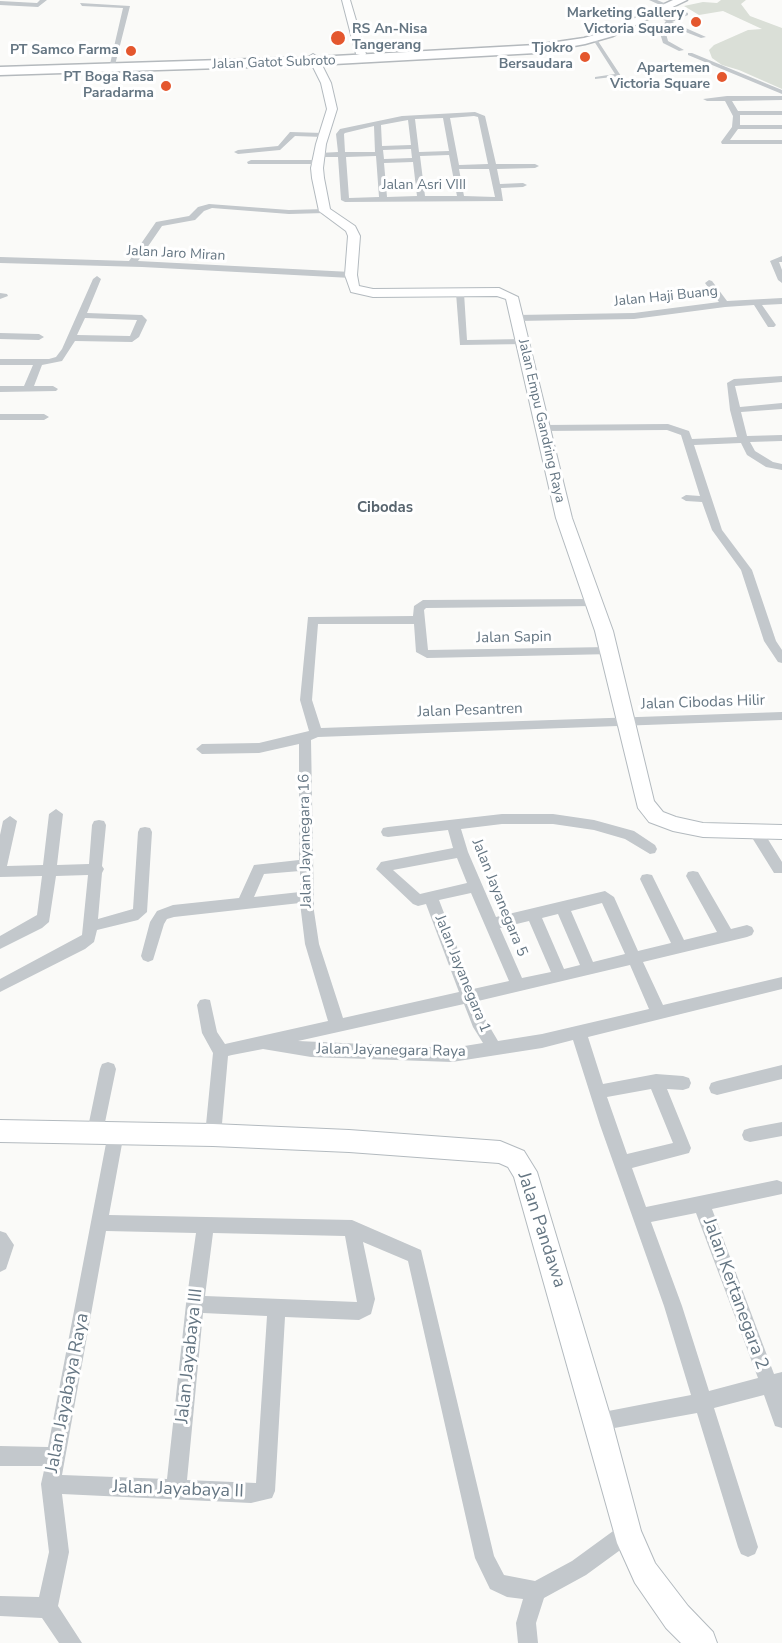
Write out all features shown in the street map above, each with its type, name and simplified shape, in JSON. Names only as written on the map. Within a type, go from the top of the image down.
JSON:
[{"type":"highway","name":"Jalan Gatot Subroto","points":[[0,69],[314,59],[361,54],[535,47],[584,37],[682,0]]},
{"type":"highway","name":"Jalan Gatot Subroto","points":[[0,69],[314,59],[535,47],[594,39],[660,7]]},
{"type":"street","points":[[346,0],[361,54]]},
{"type":"street","points":[[0,3],[41,2]]},
{"type":"street","points":[[82,4],[127,6],[113,64]]},
{"type":"street","points":[[660,7],[669,22],[703,37]]},
{"type":"street","points":[[660,7],[686,14],[669,22],[662,30],[665,42],[681,50],[679,51],[681,54],[690,54],[782,92]]},
{"type":"street","points":[[594,39],[619,75],[597,78]]},
{"type":"street","points":[[314,59],[326,83],[332,109],[318,159],[318,178],[325,211]]},
{"type":"street","points":[[727,98],[735,113],[736,127],[725,142],[782,142]]},
{"type":"street","points":[[707,99],[782,98]]},
{"type":"street","points":[[735,113],[782,113]]},
{"type":"street","points":[[446,116],[460,200]]},
{"type":"street","points":[[342,155],[341,133],[411,118],[481,116],[498,186],[522,185]]},
{"type":"street","points":[[411,118],[421,198]]},
{"type":"street","points":[[377,124],[383,200]]},
{"type":"street","points":[[736,127],[782,128]]},
{"type":"street","points":[[238,152],[280,148],[293,134],[323,135]]},
{"type":"street","points":[[251,162],[318,159],[342,155],[453,153]]},
{"type":"street","points":[[379,154],[416,154]]},
{"type":"street","name":"Jalan Asri VIII","points":[[342,155],[346,200],[421,198],[494,201],[501,198],[498,186]]},
{"type":"street","points":[[455,167],[536,166]]},
{"type":"street","points":[[131,265],[159,224],[192,218],[201,209],[212,206],[289,212],[325,211],[353,232],[351,274]]},
{"type":"street","points":[[781,276],[774,261],[782,259]]},
{"type":"street","name":"Jalan Jaro Miran","points":[[0,260],[351,274]]},
{"type":"street","name":"Jalan Empu Gandring Raya","points":[[351,274],[355,289],[373,293],[499,292],[508,294],[514,302],[564,518],[592,603],[604,631],[645,803],[656,816],[673,824],[703,830],[782,832]]},
{"type":"street","points":[[0,362],[38,363],[59,359],[98,279]]},
{"type":"street","points":[[709,283],[725,304]]},
{"type":"street","points":[[460,292],[463,343],[523,342]]},
{"type":"street","name":"Jalan Haji Buang","points":[[517,318],[634,316],[725,304],[782,301]]},
{"type":"street","points":[[756,302],[771,325]]},
{"type":"street","points":[[71,338],[132,339],[142,320],[139,317],[81,315]]},
{"type":"street","points":[[0,336],[39,337]]},
{"type":"street","points":[[28,389],[38,363]]},
{"type":"street","points":[[782,380],[730,384],[744,441],[751,453],[770,465],[782,466]]},
{"type":"street","points":[[0,389],[53,389]]},
{"type":"street","points":[[735,410],[782,406]]},
{"type":"street","points":[[0,417],[44,417]]},
{"type":"street","points":[[543,428],[668,427],[685,433],[717,530],[746,570],[770,641],[781,656]]},
{"type":"street","points":[[687,442],[782,438]]},
{"type":"street","points":[[686,498],[706,499]]},
{"type":"street","points":[[418,620],[418,607],[426,604],[592,603]]},
{"type":"street","name":"Jalan Jayanegara 16","points":[[337,1024],[312,944],[305,897],[311,735],[306,700],[312,620],[418,620]]},
{"type":"street","name":"Jalan Sapin","points":[[418,620],[422,649],[426,654],[609,651]]},
{"type":"street","name":"Jalan Cibodas Hilir","points":[[626,723],[782,716]]},
{"type":"street","name":"Jalan Pesantren","points":[[202,749],[259,748],[311,735],[626,723]]},
{"type":"street","points":[[0,943],[41,921],[50,871],[56,814]]},
{"type":"street","points":[[3,819],[0,866],[50,871],[97,869]]},
{"type":"street","points":[[388,832],[502,819],[553,819],[594,825],[629,835],[650,849]]},
{"type":"street","name":"Jalan Jayanegara 5","points":[[453,823],[461,852],[518,986]]},
{"type":"street","points":[[0,986],[84,943],[89,938],[97,869],[99,825]]},
{"type":"street","points":[[91,926],[133,916],[140,912],[145,832]]},
{"type":"street","points":[[756,832],[779,869]]},
{"type":"street","points":[[461,852],[383,869],[418,900],[476,886]]},
{"type":"street","points":[[244,904],[259,869],[305,866]]},
{"type":"street","points":[[693,876],[727,936]]},
{"type":"street","points":[[647,879],[680,948]]},
{"type":"street","points":[[148,956],[157,922],[162,915],[173,911],[305,897]]},
{"type":"street","name":"Jalan Jayanegara 1","points":[[431,897],[478,1022],[495,1049]]},
{"type":"street","points":[[492,924],[602,897],[608,898],[658,1012]]},
{"type":"street","points":[[563,908],[589,969]]},
{"type":"street","points":[[533,914],[560,976]]},
{"type":"street","points":[[263,1042],[518,986],[747,931]]},
{"type":"street","name":"Jalan Jayanegara Raya","points":[[221,1052],[263,1042],[311,1050],[407,1053],[452,1054],[495,1049],[542,1041],[782,983]]},
{"type":"street","points":[[205,1005],[210,1033],[221,1052],[213,1135]]},
{"type":"street","points":[[578,1031],[703,1402],[748,1547]]},
{"type":"street","name":"Jalan Jayabaya Raya","points":[[47,1608],[59,1552],[51,1484],[100,1223],[108,1069]]},
{"type":"street","points":[[717,1088],[782,1072]]},
{"type":"street","points":[[597,1092],[656,1081],[683,1083]]},
{"type":"street","points":[[622,1163],[683,1148],[656,1081]]},
{"type":"street","points":[[750,1135],[782,1129]]},
{"type":"street","name":"Jalan Pandawa","points":[[0,1131],[213,1135],[500,1152],[516,1159],[525,1172],[627,1533],[645,1573],[677,1617],[702,1643]]},
{"type":"street","points":[[641,1216],[777,1188]]},
{"type":"street","name":"Jalan Kertanegara 2","points":[[701,1202],[775,1383],[782,1419]]},
{"type":"street","points":[[100,1223],[352,1228],[415,1256],[487,1565],[496,1582],[507,1587],[536,1592],[579,1568],[627,1533]]},
{"type":"street","name":"Jalan Jayabaya III","points":[[176,1489],[195,1304],[206,1224]]},
{"type":"street","points":[[195,1304],[359,1311],[365,1308],[366,1299],[352,1228]]},
{"type":"street","points":[[0,1239],[5,1245],[0,1263]]},
{"type":"street","name":"Jalan Jayabaya II","points":[[51,1484],[251,1493],[265,1491],[277,1307]]},
{"type":"street","points":[[597,1422],[703,1402],[775,1383]]},
{"type":"street","points":[[0,1456],[57,1457]]},
{"type":"street","points":[[528,1643],[526,1623],[536,1592]]},
{"type":"street","points":[[0,1606],[47,1608],[72,1643]]},
{"type":"shaded area","points":[[721,0],[746,0],[741,4],[750,16],[782,28],[782,89],[722,65],[712,58],[709,50],[714,45],[748,30],[762,29],[723,11],[699,15],[684,6],[703,2],[717,3]]},
{"type":"place","name":"Marketing Gallery Victoria Square","points":[[696,22]]},
{"type":"place","name":"RS An-Nisa Tangerang","points":[[338,38]]},
{"type":"place","name":"PT Samco Farma","points":[[131,51]]},
{"type":"place","name":"Tjokro Bersaudara","points":[[585,57]]},
{"type":"place","name":"Apartemen Victoria Square","points":[[722,77]]},
{"type":"place","name":"PT Boga Rasa Paradarma","points":[[166,86]]},
{"type":"district","name":"Cibodas","points":[[385,508]]}]
